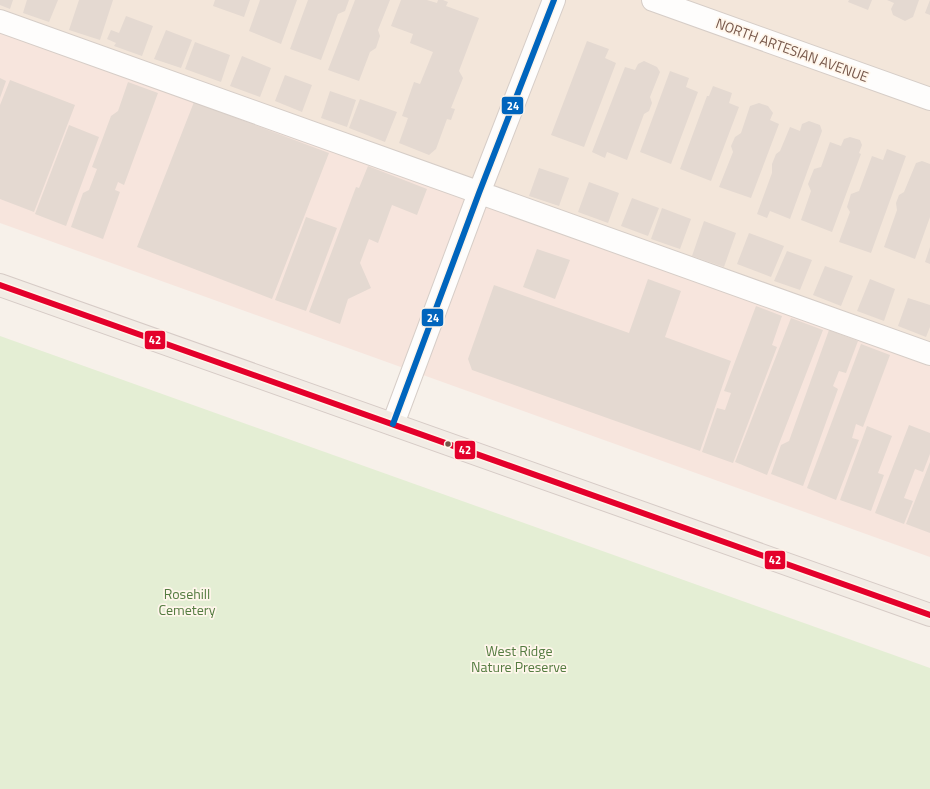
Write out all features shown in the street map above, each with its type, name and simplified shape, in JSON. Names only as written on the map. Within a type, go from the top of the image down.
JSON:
[{"type":"main road","points":[[0,285],[930,614]]},
{"type":"street","points":[[393,424],[479,193],[554,0]]},
{"type":"street","name":"NORTH ARTESIAN AVENUE","points":[[653,0],[930,99]]},
{"type":"street","points":[[0,21],[930,354]]},
{"type":"shaded area","points":[[0,0],[930,0],[930,359],[0,26]]},
{"type":"shaded area","points":[[0,26],[930,359],[930,557],[0,223]]},
{"type":"green space","points":[[0,336],[930,668],[930,789],[0,789]]},
{"type":"building","points":[[0,0],[13,0],[10,9],[0,5]]},
{"type":"building","points":[[27,0],[58,0],[49,22],[23,13]]},
{"type":"building","points":[[79,0],[113,0],[100,40],[69,30]]},
{"type":"building","points":[[215,0],[250,0],[244,17],[213,6]]},
{"type":"building","points":[[260,0],[297,0],[281,44],[249,31]]},
{"type":"building","points":[[308,0],[349,0],[345,11],[338,14],[321,60],[290,49]]},
{"type":"building","points":[[355,0],[390,0],[378,30],[380,36],[376,48],[370,52],[359,81],[328,70]]},
{"type":"building","points":[[401,0],[427,0],[437,3],[438,0],[443,0],[448,2],[446,6],[479,18],[459,71],[463,78],[451,108],[455,109],[451,120],[447,119],[436,149],[429,155],[399,143],[408,118],[402,116],[414,82],[420,84],[433,52],[410,43],[413,34],[391,26]]},
{"type":"building","points":[[849,0],[872,0],[868,10],[848,2]]},
{"type":"building","points":[[887,0],[919,0],[913,17],[905,21],[893,15],[891,9],[894,3]]},
{"type":"building","points":[[930,0],[930,15],[925,13]]},
{"type":"building","points":[[126,16],[153,26],[142,56],[114,46],[116,43],[107,39],[111,30],[119,33]]},
{"type":"building","points":[[166,30],[192,40],[181,68],[154,59]]},
{"type":"building","points":[[587,41],[609,49],[605,58],[616,63],[584,147],[551,135]]},
{"type":"building","points":[[195,42],[230,55],[221,82],[185,69]]},
{"type":"building","points":[[242,56],[271,68],[260,97],[230,86]]},
{"type":"building","points":[[644,61],[657,67],[660,72],[650,97],[652,103],[649,111],[644,114],[627,160],[607,152],[605,158],[592,152],[625,67],[635,70],[638,64]]},
{"type":"building","points":[[670,71],[689,78],[686,87],[698,92],[671,164],[640,152]]},
{"type":"building","points":[[285,75],[312,85],[302,112],[275,101]]},
{"type":"building","points":[[0,78],[6,81],[0,98]]},
{"type":"building","points":[[10,80],[75,105],[34,212],[0,199],[0,105]]},
{"type":"building","points":[[128,82],[158,93],[124,185],[118,182],[115,190],[120,192],[103,239],[71,227],[83,193],[89,190],[97,169],[92,167],[111,116],[118,111]]},
{"type":"building","points":[[713,86],[732,93],[729,103],[739,107],[711,181],[680,169],[707,96],[709,96]]},
{"type":"building","points":[[330,91],[356,100],[347,127],[321,118]]},
{"type":"building","points":[[360,99],[397,112],[385,142],[349,128]]},
{"type":"building","points":[[194,102],[329,153],[272,299],[137,247]]},
{"type":"building","points":[[759,103],[768,106],[773,113],[770,120],[779,124],[751,198],[719,187],[733,152],[731,146],[735,137],[741,133],[750,106]]},
{"type":"building","points":[[809,121],[820,125],[822,131],[790,219],[770,211],[767,218],[757,214],[772,173],[772,164],[776,154],[780,151],[790,127],[800,131],[802,124]]},
{"type":"building","points":[[69,125],[99,137],[66,226],[35,214]]},
{"type":"building","points":[[850,137],[860,140],[862,145],[859,153],[861,154],[832,232],[801,220],[811,191],[808,184],[814,169],[821,167],[830,142],[841,146],[844,139]]},
{"type":"building","points":[[887,149],[906,156],[871,253],[839,242],[850,212],[847,207],[851,194],[859,191],[872,156],[883,160]]},
{"type":"building","points":[[922,161],[930,164],[930,217],[915,259],[884,247],[897,210],[896,203],[899,195],[904,192],[916,163]]},
{"type":"building","points":[[368,166],[427,189],[417,215],[392,205],[378,243],[369,239],[360,263],[371,288],[348,299],[340,324],[309,312],[356,187],[359,188]]},
{"type":"building","points":[[539,168],[569,178],[559,206],[529,196]]},
{"type":"building","points":[[589,182],[619,193],[608,223],[578,212]]},
{"type":"building","points":[[632,198],[659,208],[648,236],[621,226]]},
{"type":"building","points":[[662,208],[691,219],[680,249],[651,239]]},
{"type":"building","points":[[306,217],[337,228],[306,311],[275,300]]},
{"type":"building","points":[[704,221],[736,233],[724,267],[692,256]]},
{"type":"building","points":[[749,233],[784,246],[771,277],[737,264]]},
{"type":"building","points":[[930,247],[930,264],[925,262]]},
{"type":"building","points":[[537,249],[570,260],[555,299],[523,287]]},
{"type":"building","points":[[787,251],[812,260],[800,290],[774,281]]},
{"type":"building","points":[[825,266],[853,276],[841,306],[813,295]]},
{"type":"building","points":[[648,279],[681,291],[665,337],[731,361],[700,451],[472,370],[468,359],[494,285],[629,333]]},
{"type":"building","points":[[870,279],[895,289],[884,321],[857,311]]},
{"type":"building","points":[[908,298],[930,305],[930,327],[926,337],[898,326]]},
{"type":"building","points":[[756,306],[782,316],[772,345],[777,347],[733,463],[702,452],[717,408],[725,410],[731,393],[724,391]]},
{"type":"building","points":[[791,318],[823,330],[767,475],[735,462]]},
{"type":"building","points":[[829,330],[858,341],[846,373],[839,371],[833,386],[838,389],[803,486],[771,474],[781,445],[789,441]]},
{"type":"building","points":[[861,344],[890,355],[863,427],[856,424],[852,438],[859,440],[836,500],[807,488]]},
{"type":"building","points":[[909,425],[930,433],[930,454],[923,472],[915,469],[904,498],[913,501],[904,524],[875,513]]},
{"type":"building","points":[[867,426],[892,436],[878,473],[884,475],[871,511],[840,500]]},
{"type":"building","points":[[930,462],[930,533],[906,524]]},
{"type":"transit line","name":"24","points":[[393,424],[479,193],[554,0]]},
{"type":"transit line","name":"42","points":[[0,285],[930,615]]},
{"type":"park label","name":"Rosehill Cemetery","points":[[187,602]]},
{"type":"park label","name":"West Ridge Nature Preserve","points":[[519,660]]}]
